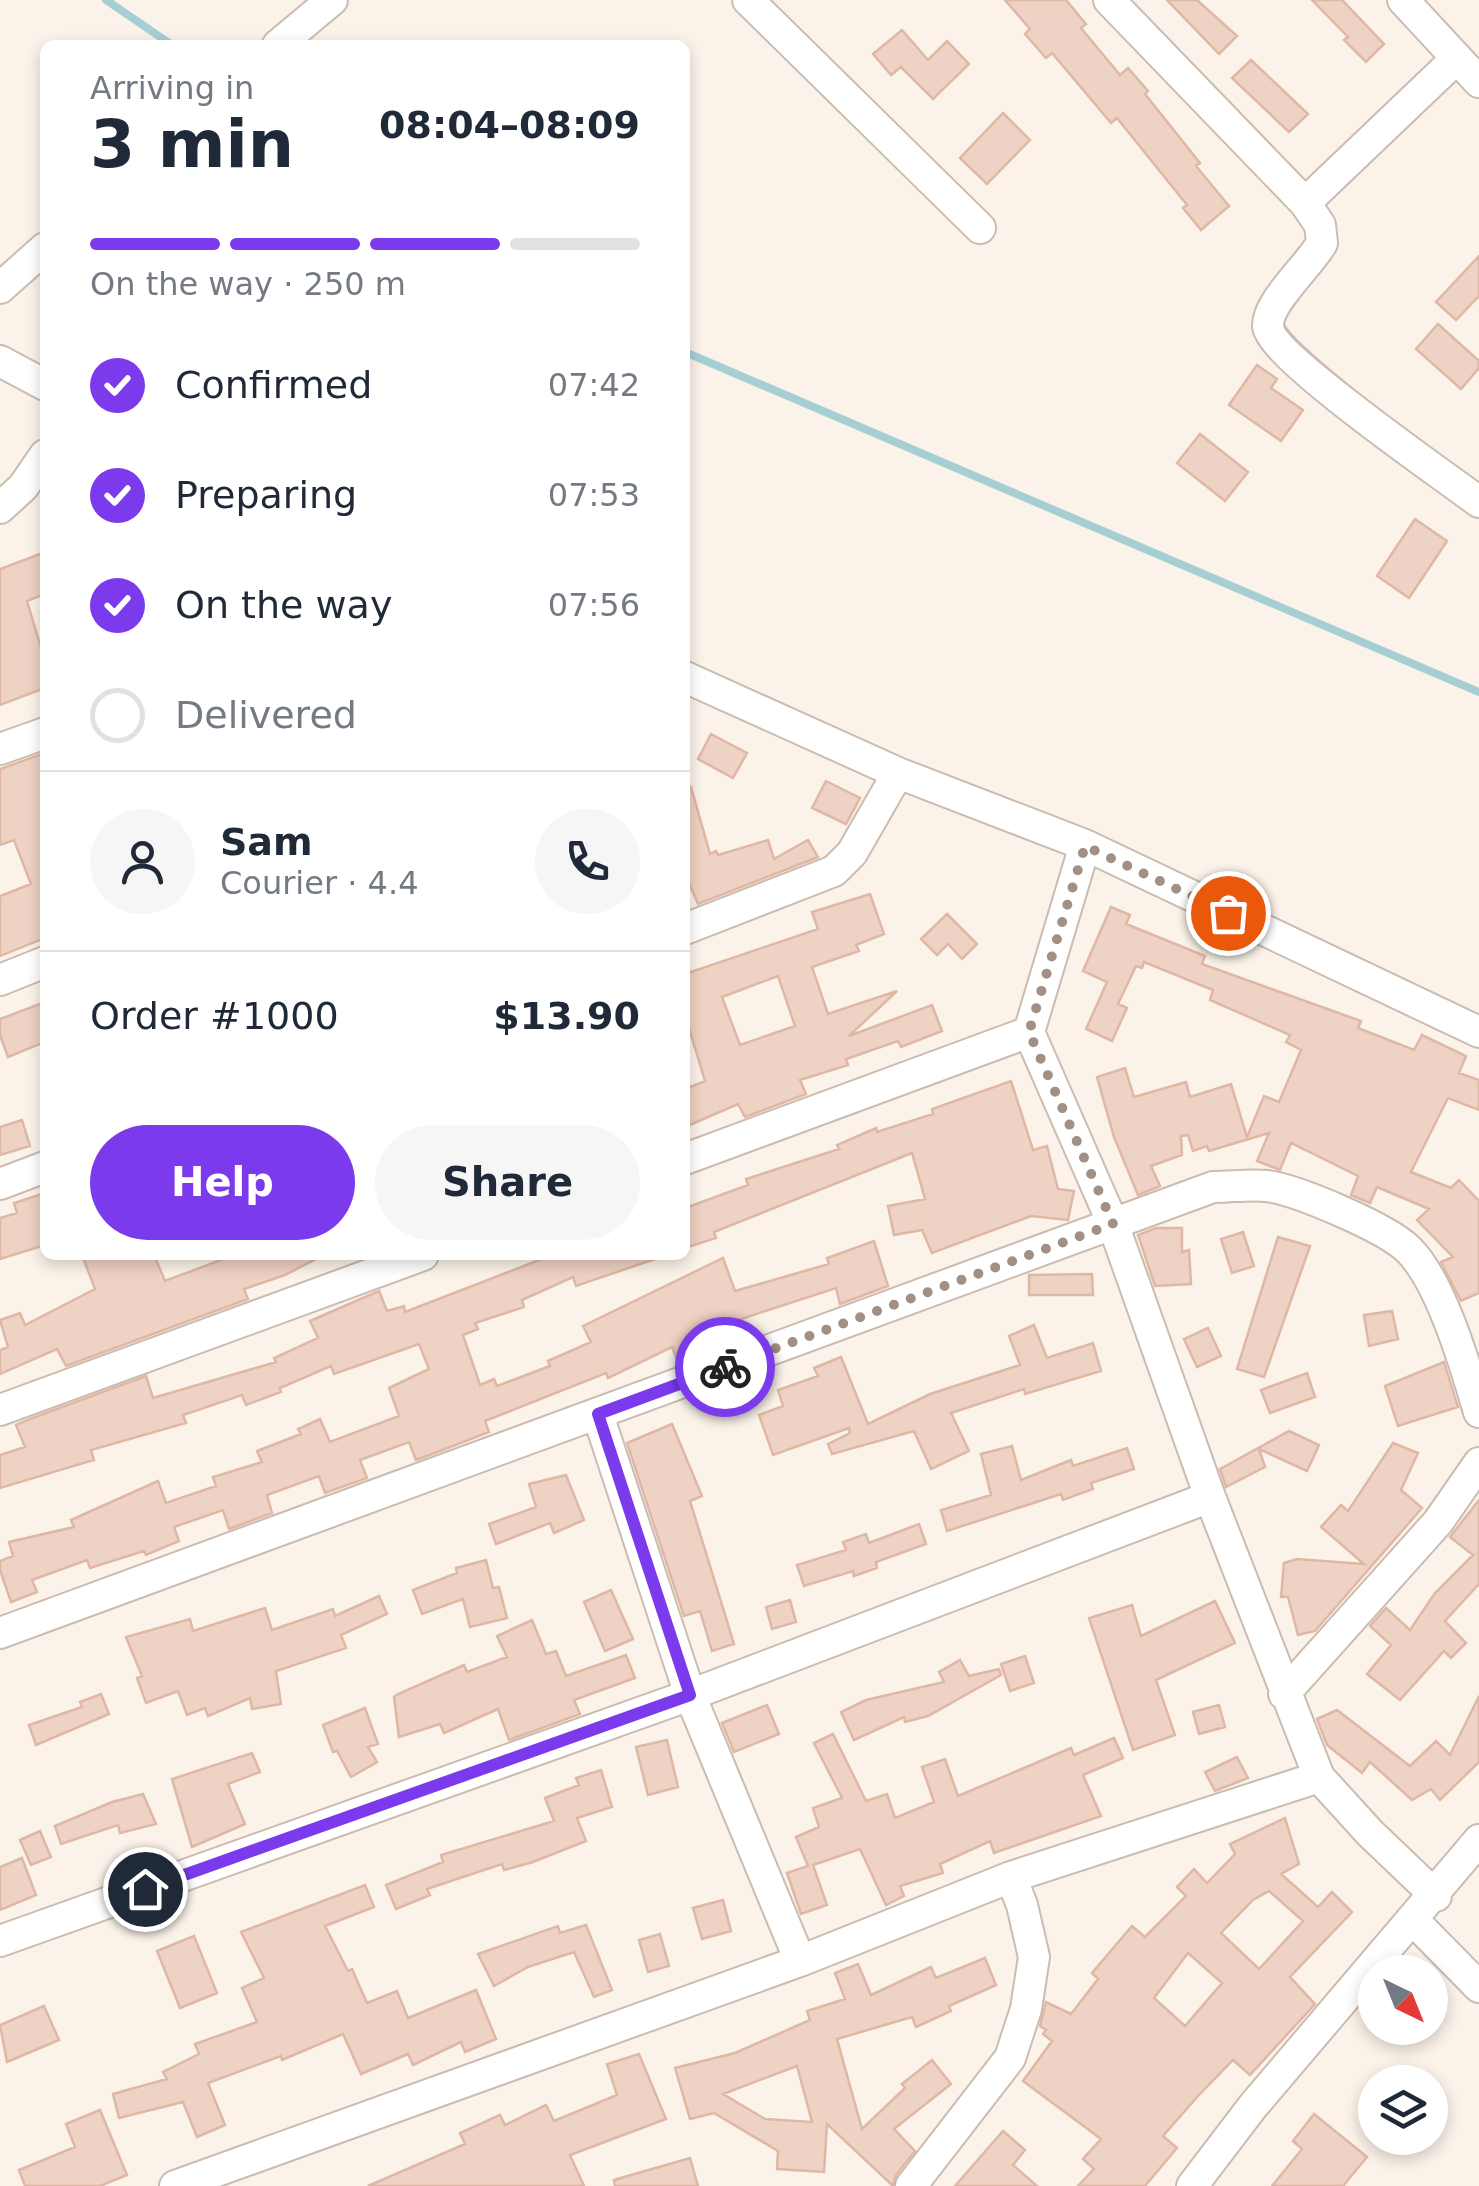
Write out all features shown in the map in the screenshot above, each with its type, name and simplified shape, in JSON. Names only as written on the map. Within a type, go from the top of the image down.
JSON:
[{"type":"street","points":[[284,40],[332,0]]},
{"type":"street","points":[[748,0],[980,228]]},
{"type":"street","points":[[1108,0],[1305,203],[1320,226],[1322,243],[1271,310],[1271,338],[1302,369],[1479,502]]},
{"type":"street","points":[[1403,0],[1479,82]]},
{"type":"street","points":[[1305,203],[1457,58]]},
{"type":"street","points":[[0,288],[40,252]]},
{"type":"street","points":[[0,361],[40,381]]},
{"type":"street","points":[[0,508],[40,462]]},
{"type":"street","points":[[690,679],[898,774],[1085,846],[1479,1032]]},
{"type":"street","points":[[0,750],[40,734]]},
{"type":"street","points":[[690,927],[834,871],[852,853],[898,774]]},
{"type":"street","points":[[1085,846],[1029,1032],[1113,1224],[1210,1497],[1319,1778],[1436,1896]]},
{"type":"street","points":[[0,980],[40,964]]},
{"type":"street","points":[[690,1157],[1029,1032]]},
{"type":"street","points":[[0,1184],[40,1169]]},
{"type":"street","points":[[0,1633],[1213,1187],[1270,1186],[1359,1219],[1408,1248],[1424,1270],[1462,1354],[1479,1412]]},
{"type":"street","points":[[0,1410],[409,1260]]},
{"type":"street","points":[[598,1414],[690,1695],[800,1960]]},
{"type":"street","points":[[1284,1694],[1438,1522],[1479,1463]]},
{"type":"street","points":[[0,1941],[690,1695],[1210,1497]]},
{"type":"street","points":[[175,2186],[800,1960],[1011,1877],[1319,1778]]},
{"type":"street","points":[[1192,2186],[1253,2106],[1436,1896],[1479,1840]]},
{"type":"street","points":[[911,2186],[1010,2058],[1016,2042],[1034,1957],[1011,1877]]},
{"type":"street","points":[[1414,1921],[1479,1987]]},
{"type":"building","points":[[1005,0],[1066,0],[1086,24],[1081,28],[1120,75],[1128,68],[1148,91],[1145,94],[1229,206],[1201,230],[1183,208],[1187,205],[1117,118],[1111,123],[1052,53],[1046,58],[1025,34],[1030,29]]},
{"type":"building","points":[[1167,0],[1197,0],[1237,36],[1219,54]]},
{"type":"building","points":[[1312,0],[1342,0],[1384,44],[1366,62]]},
{"type":"building","points":[[902,30],[928,60],[947,41],[969,64],[933,99],[901,67],[891,75],[873,54]]},
{"type":"building","points":[[1251,60],[1308,114],[1289,132],[1232,78]]},
{"type":"building","points":[[1003,113],[1030,140],[987,184],[960,158]]},
{"type":"building","points":[[1479,256],[1479,296],[1456,320],[1436,302]]},
{"type":"building","points":[[1438,324],[1479,361],[1479,368],[1461,389],[1416,349]]},
{"type":"building","points":[[1257,365],[1277,379],[1271,388],[1303,410],[1281,441],[1229,405]]},
{"type":"building","points":[[1200,434],[1248,472],[1225,501],[1177,463]]},
{"type":"building","points":[[1415,519],[1447,541],[1409,598],[1377,576]]},
{"type":"building","points":[[40,554],[40,596],[27,601],[40,644],[40,690],[0,705],[0,569]]},
{"type":"building","points":[[711,734],[747,753],[733,778],[698,759]]},
{"type":"building","points":[[40,755],[40,940],[0,956],[0,896],[31,884],[14,840],[0,845],[0,769]]},
{"type":"building","points":[[826,781],[860,798],[846,824],[812,808]]},
{"type":"building","points":[[690,787],[710,854],[768,840],[774,859],[808,840],[818,857],[698,904],[690,886]]},
{"type":"building","points":[[870,894],[884,934],[856,945],[859,951],[812,967],[828,1014],[897,991],[849,1036],[932,1005],[942,1031],[901,1047],[898,1041],[846,1059],[848,1065],[800,1080],[806,1094],[745,1117],[738,1104],[690,1125],[690,1087],[705,1081],[690,1032],[690,972],[818,929],[812,912]],"holes":[[[778,976],[795,1026],[740,1045],[722,997]]]},
{"type":"building","points":[[1111,907],[1130,915],[1126,924],[1205,956],[1202,964],[1361,1021],[1358,1028],[1414,1050],[1422,1035],[1466,1056],[1459,1073],[1479,1080],[1479,1110],[1448,1098],[1411,1172],[1451,1188],[1459,1180],[1479,1201],[1479,1293],[1461,1301],[1441,1262],[1453,1257],[1417,1220],[1429,1209],[1377,1187],[1370,1203],[1351,1195],[1358,1176],[1291,1143],[1280,1170],[1257,1161],[1269,1133],[1209,1151],[1207,1146],[1193,1151],[1188,1135],[1181,1136],[1182,1155],[1151,1166],[1160,1186],[1138,1195],[1114,1137],[1097,1077],[1125,1068],[1134,1097],[1186,1082],[1190,1097],[1231,1084],[1247,1137],[1264,1096],[1279,1102],[1301,1050],[1286,1042],[1290,1035],[1210,1000],[1213,990],[1144,962],[1142,968],[1136,966],[1118,1004],[1127,1008],[1112,1041],[1086,1029],[1107,982],[1083,971]]},
{"type":"building","points":[[947,914],[977,944],[962,959],[948,944],[937,955],[921,939]]},
{"type":"building","points":[[40,1004],[40,1044],[8,1057],[0,1035],[0,1019]]},
{"type":"building","points":[[1011,1081],[1033,1150],[1047,1146],[1058,1189],[1074,1191],[1068,1220],[1031,1216],[932,1253],[922,1230],[894,1235],[888,1206],[925,1199],[912,1153],[714,1232],[716,1238],[690,1246],[690,1206],[748,1185],[746,1179],[839,1149],[837,1145],[876,1128],[877,1132],[933,1114],[932,1109]]},
{"type":"building","points":[[22,1120],[30,1146],[0,1155],[0,1127]]},
{"type":"building","points":[[40,1195],[40,1247],[0,1259],[0,1218],[17,1213],[14,1203]]},
{"type":"building","points":[[1156,1228],[1182,1228],[1182,1252],[1189,1250],[1191,1284],[1155,1286],[1138,1235]]},
{"type":"building","points":[[1243,1232],[1254,1266],[1232,1273],[1221,1239]]},
{"type":"building","points":[[1278,1237],[1310,1246],[1264,1377],[1237,1369]]},
{"type":"building","points":[[874,1241],[888,1286],[840,1304],[836,1288],[741,1319],[747,1338],[679,1364],[672,1347],[608,1378],[606,1373],[485,1421],[489,1432],[427,1456],[416,1460],[409,1442],[360,1460],[367,1478],[325,1493],[319,1476],[267,1495],[272,1513],[229,1529],[223,1510],[174,1527],[179,1541],[146,1555],[144,1551],[90,1568],[87,1560],[32,1580],[37,1592],[11,1602],[0,1570],[0,1561],[13,1556],[9,1542],[74,1527],[71,1520],[158,1481],[166,1503],[216,1486],[213,1477],[262,1462],[257,1451],[301,1434],[298,1429],[320,1419],[330,1442],[399,1416],[389,1388],[429,1369],[419,1344],[334,1374],[331,1366],[246,1405],[242,1395],[183,1415],[186,1423],[91,1450],[94,1460],[0,1488],[0,1455],[25,1447],[16,1425],[30,1419],[146,1376],[153,1398],[276,1362],[274,1358],[318,1338],[310,1321],[379,1291],[387,1311],[404,1306],[405,1312],[539,1260],[652,1260],[576,1286],[573,1277],[522,1300],[524,1307],[475,1323],[478,1329],[463,1335],[480,1385],[494,1379],[497,1386],[550,1366],[548,1361],[591,1342],[583,1326],[723,1258],[735,1291],[829,1264],[827,1258]]},
{"type":"building","points":[[84,1260],[156,1260],[165,1281],[221,1260],[314,1260],[244,1289],[248,1299],[66,1366],[57,1349],[0,1374],[0,1350],[8,1347],[0,1320],[20,1313],[25,1325],[95,1289]]},
{"type":"building","points":[[1092,1274],[1093,1295],[1029,1295],[1029,1275]]},
{"type":"building","points":[[1392,1311],[1398,1339],[1369,1346],[1364,1315]]},
{"type":"building","points":[[1034,1325],[1047,1358],[1093,1343],[1101,1371],[1025,1394],[1024,1389],[951,1413],[969,1451],[931,1469],[914,1431],[832,1454],[828,1444],[850,1433],[849,1428],[773,1455],[759,1415],[783,1406],[778,1390],[818,1376],[814,1368],[841,1357],[868,1424],[930,1394],[1020,1365],[1009,1336]]},
{"type":"building","points":[[1208,1328],[1221,1356],[1197,1367],[1184,1339]]},
{"type":"building","points":[[1444,1362],[1458,1407],[1398,1426],[1385,1386]]},
{"type":"building","points":[[1307,1373],[1315,1397],[1270,1413],[1261,1390]]},
{"type":"building","points":[[672,1424],[702,1496],[690,1501],[734,1644],[712,1651],[700,1611],[684,1616],[627,1443]]},
{"type":"building","points":[[1289,1431],[1319,1445],[1307,1471],[1259,1449],[1265,1467],[1226,1487],[1220,1469]]},
{"type":"building","points":[[1393,1443],[1418,1453],[1401,1490],[1422,1508],[1315,1631],[1298,1635],[1288,1597],[1281,1597],[1284,1563],[1297,1559],[1364,1564],[1321,1527],[1341,1505],[1348,1511]]},
{"type":"building","points":[[1012,1446],[1021,1480],[1071,1460],[1073,1466],[1127,1448],[1134,1469],[1091,1483],[1093,1489],[1063,1500],[1061,1494],[947,1531],[941,1510],[991,1495],[981,1454]]},
{"type":"building","points":[[566,1475],[584,1520],[554,1533],[550,1523],[496,1544],[489,1524],[536,1507],[529,1484]]},
{"type":"building","points":[[1479,1500],[1479,1584],[1445,1621],[1466,1643],[1451,1658],[1444,1651],[1400,1700],[1367,1674],[1391,1645],[1370,1626],[1386,1608],[1410,1630],[1435,1593],[1473,1555],[1450,1537]]},
{"type":"building","points":[[919,1524],[926,1544],[876,1562],[877,1568],[854,1576],[853,1571],[804,1586],[797,1565],[846,1550],[843,1542],[866,1534],[869,1543]]},
{"type":"building","points":[[486,1560],[493,1588],[499,1587],[507,1618],[470,1627],[463,1599],[422,1614],[413,1590],[457,1573],[456,1568]]},
{"type":"building","points":[[611,1590],[633,1639],[605,1651],[584,1602]]},
{"type":"building","points":[[379,1596],[387,1614],[341,1635],[346,1648],[276,1671],[281,1704],[252,1709],[250,1698],[208,1716],[205,1708],[187,1715],[178,1691],[146,1703],[137,1678],[142,1676],[126,1637],[190,1619],[193,1631],[265,1608],[272,1630],[333,1609],[335,1616]]},
{"type":"building","points":[[790,1600],[796,1622],[772,1629],[766,1607]]},
{"type":"building","points":[[1215,1601],[1235,1643],[1156,1680],[1175,1735],[1133,1750],[1089,1618],[1132,1605],[1141,1636]]},
{"type":"building","points":[[532,1620],[546,1654],[556,1651],[566,1676],[626,1655],[635,1678],[574,1700],[580,1714],[509,1740],[498,1709],[444,1733],[440,1724],[399,1737],[394,1697],[464,1665],[467,1672],[507,1657],[497,1636]]},
{"type":"building","points":[[1025,1656],[1034,1683],[1010,1691],[1001,1664]]},
{"type":"building","points":[[960,1660],[969,1676],[999,1669],[1001,1675],[928,1716],[905,1722],[904,1717],[854,1740],[841,1712],[866,1700],[944,1682],[939,1672]]},
{"type":"building","points":[[101,1694],[109,1714],[36,1745],[29,1725],[82,1707],[80,1702]]},
{"type":"building","points":[[1479,1696],[1479,1762],[1440,1800],[1431,1789],[1412,1800],[1370,1762],[1362,1773],[1327,1745],[1317,1719],[1337,1710],[1410,1766],[1436,1741],[1450,1755]]},
{"type":"building","points":[[767,1705],[779,1734],[734,1752],[722,1723]]},
{"type":"building","points":[[1219,1705],[1225,1727],[1199,1734],[1193,1712]]},
{"type":"building","points":[[365,1708],[378,1744],[368,1747],[377,1762],[351,1777],[337,1751],[333,1752],[323,1725]]},
{"type":"building","points":[[833,1734],[866,1801],[887,1794],[895,1818],[934,1802],[922,1767],[945,1759],[958,1796],[1071,1748],[1074,1755],[1114,1738],[1123,1758],[1083,1775],[1101,1816],[994,1853],[990,1841],[940,1864],[943,1873],[900,1886],[904,1896],[886,1905],[860,1849],[813,1865],[827,1905],[801,1914],[787,1873],[808,1866],[796,1837],[819,1827],[813,1808],[842,1798],[814,1743]]},
{"type":"building","points":[[667,1740],[678,1787],[648,1795],[636,1747]]},
{"type":"building","points":[[252,1753],[260,1772],[228,1784],[245,1824],[192,1847],[172,1779]]},
{"type":"building","points":[[1237,1757],[1248,1778],[1215,1791],[1205,1772]]},
{"type":"building","points":[[601,1770],[612,1807],[577,1818],[586,1841],[533,1862],[504,1870],[502,1864],[427,1889],[430,1895],[396,1909],[386,1885],[443,1862],[441,1855],[554,1821],[545,1798],[579,1785],[576,1778]]},
{"type":"building","points":[[143,1794],[156,1824],[120,1833],[118,1825],[61,1844],[55,1826],[112,1802]]},
{"type":"building","points":[[1285,1818],[1299,1864],[1281,1874],[1318,1907],[1332,1892],[1352,1912],[1290,1977],[1315,2004],[1250,2075],[1233,2060],[1198,2096],[1163,2136],[1177,2148],[1145,2186],[1078,2186],[1094,2169],[1083,2159],[1101,2139],[1023,2081],[1052,2041],[1040,2026],[1046,2002],[1071,2014],[1098,1979],[1092,1973],[1132,1926],[1145,1937],[1186,1896],[1177,1887],[1194,1869],[1207,1883],[1235,1854],[1230,1844]],"holes":[[[1269,1891],[1303,1921],[1259,1969],[1221,1933],[1253,1900]],[[1188,1953],[1222,1983],[1185,2026],[1154,1998]]]},
{"type":"building","points":[[40,1831],[51,1857],[31,1865],[20,1840]]},
{"type":"building","points":[[22,1858],[36,1895],[0,1910],[0,1867]]},
{"type":"building","points":[[365,1885],[374,1907],[325,1926],[348,1971],[352,1969],[367,2003],[397,1991],[408,2018],[476,1990],[496,2039],[465,2052],[461,2042],[413,2065],[408,2054],[361,2074],[343,2034],[282,2060],[281,2056],[208,2083],[225,2125],[197,2137],[183,2102],[119,2118],[113,2094],[167,2079],[163,2072],[199,2054],[195,2044],[257,2022],[242,1988],[264,1978],[241,1932]]},
{"type":"building","points":[[723,1900],[731,1931],[702,1939],[693,1908]]},
{"type":"building","points":[[586,1925],[612,1990],[594,1997],[574,1952],[528,1967],[494,1986],[478,1954],[558,1926],[560,1933]]},
{"type":"building","points":[[660,1934],[669,1966],[648,1972],[639,1940]]},
{"type":"building","points":[[194,1936],[217,1993],[180,2008],[157,1951]]},
{"type":"building","points":[[985,1958],[996,1985],[949,2006],[951,2011],[916,2027],[912,2017],[837,2039],[862,2129],[905,2088],[902,2084],[932,2060],[951,2084],[894,2129],[915,2151],[896,2175],[893,2186],[827,2124],[824,2172],[777,2169],[778,2151],[714,2113],[690,2119],[675,2068],[735,2053],[810,2020],[807,2011],[845,1999],[835,1973],[858,1964],[871,1995],[931,1967],[936,1978]],"holes":[[[797,2066],[812,2122],[765,2119],[723,2094]]]},
{"type":"building","points":[[44,2006],[59,2040],[7,2062],[0,2025]]},
{"type":"building","points":[[639,2054],[666,2119],[570,2155],[584,2186],[368,2186],[465,2144],[460,2133],[500,2115],[505,2125],[546,2105],[554,2121],[617,2095],[607,2064]]},
{"type":"building","points":[[100,2110],[127,2175],[100,2186],[25,2186],[19,2170],[75,2147],[66,2124]]},
{"type":"building","points":[[1314,2114],[1358,2150],[1358,2155],[1367,2157],[1343,2186],[1272,2186],[1302,2149],[1293,2141]]},
{"type":"building","points":[[1003,2131],[1025,2150],[1013,2165],[1037,2186],[955,2186]]},
{"type":"building","points":[[690,2158],[698,2186],[615,2186],[614,2180]]},
{"type":"waterway","points":[[106,0],[165,40]]},
{"type":"waterway","points":[[690,354],[1479,692]]},
{"type":"way so far","points":[[725,1367],[1113,1224],[1029,1032],[1085,846],[1228,913]]},
{"type":"route","points":[[145,1889],[690,1695],[598,1414],[725,1367]]}]
